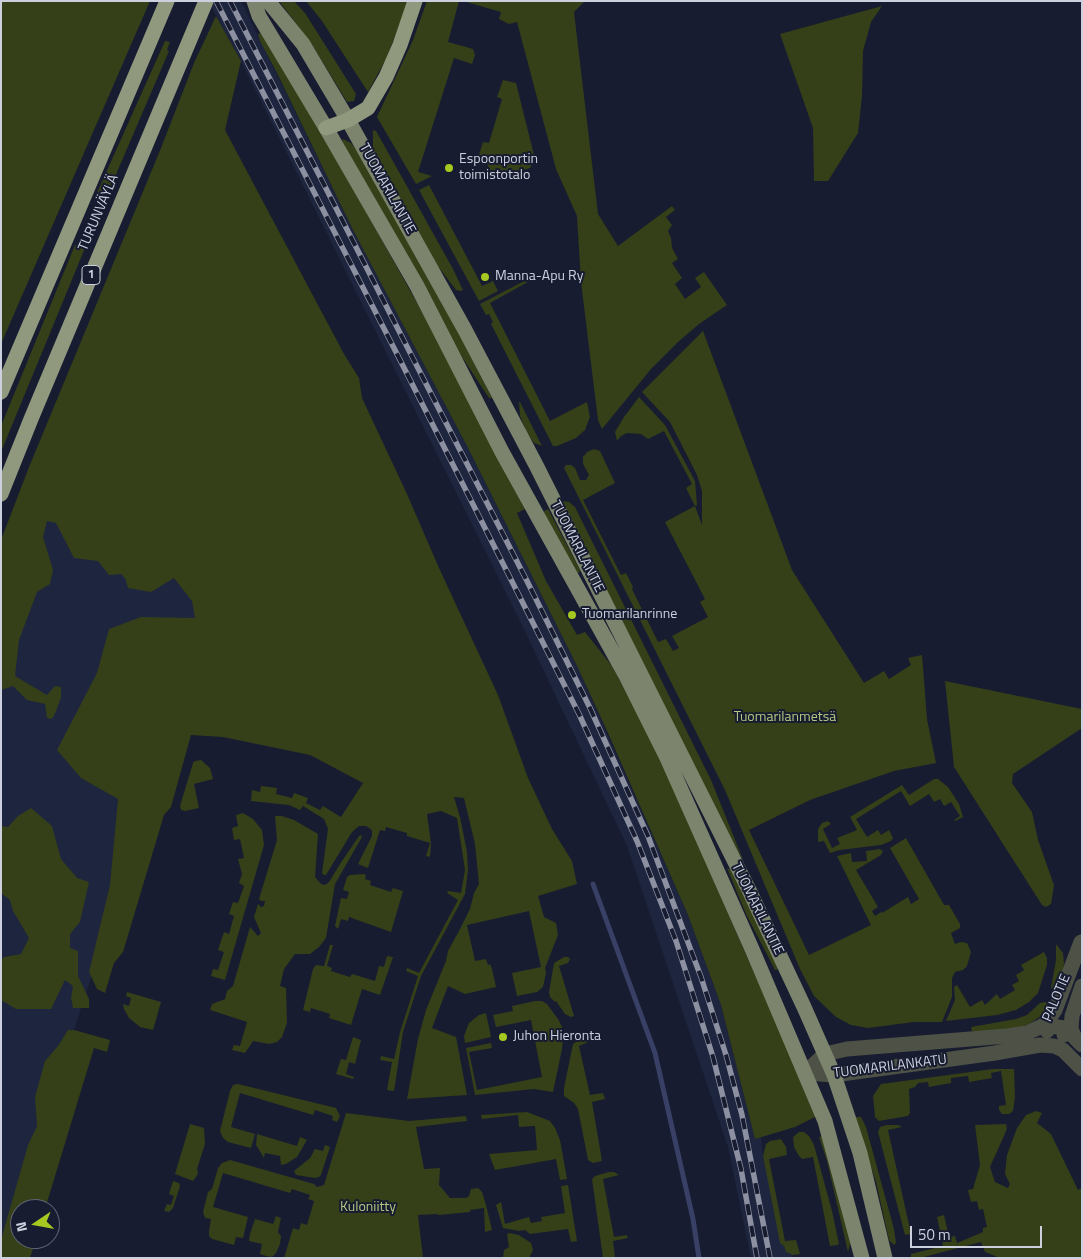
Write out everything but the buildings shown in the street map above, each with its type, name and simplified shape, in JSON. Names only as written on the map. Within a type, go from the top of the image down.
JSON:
[{"type":"highway","name":"TURUNVÄYLÄ","points":[[1,392],[167,1]]},
{"type":"highway","name":"TURUNVÄYLÄ","points":[[1,494],[206,1]]},
{"type":"highway","points":[[326,128],[348,120],[368,108],[386,77],[400,45],[415,1]]},
{"type":"main road","name":"TUOMARILANTIE","points":[[254,1],[259,16],[417,286],[502,452],[625,674],[671,766],[805,1073],[832,1142],[862,1258]]},
{"type":"main road","name":"TUOMARILANTIE","points":[[268,1],[302,44],[348,120],[465,330],[537,467],[749,890],[834,1075],[860,1153],[885,1258]]},
{"type":"street","name":"PALOTIE","points":[[1081,942],[1055,1010],[1044,1024],[1054,1046],[1071,1028],[1072,1016],[1082,986]]},
{"type":"street","name":"TUOMARILANKATU","points":[[805,1073],[825,1054],[859,1048],[1007,1036],[1027,1033],[1044,1024]]},
{"type":"street","points":[[1044,1024],[1071,1028],[1075,1038],[1082,1045]]},
{"type":"street","name":"TUOMARILANKATU","points":[[805,1073],[834,1075],[1040,1045],[1054,1046]]},
{"type":"street","points":[[1054,1046],[1063,1050],[1082,1069]]},
{"type":"shaded area","points":[[208,1],[241,1],[353,230],[468,448],[577,666],[688,915],[721,1005],[755,1139],[761,1137],[763,1156],[784,1246],[786,1252],[793,1255],[793,1258],[751,1258],[728,1147],[627,846],[522,625],[241,61]]},
{"type":"shaded area","points":[[38,508],[218,588],[17,1199],[10,1199],[10,1219],[1,1246],[1,588]]},
{"type":"green space","points":[[1,1],[150,1],[1,344]]},
{"type":"green space","points":[[279,1],[294,1],[305,13],[356,94],[354,101],[347,102],[311,43]]},
{"type":"green space","points":[[306,1],[409,1],[386,59],[368,92],[322,21]]},
{"type":"green space","points":[[427,1],[459,1],[448,42],[473,49],[475,55],[472,64],[454,58],[418,172],[432,176],[416,184],[377,117],[413,40]]},
{"type":"green space","points":[[463,1],[585,1],[574,12],[598,214],[618,246],[672,206],[675,210],[666,217],[672,225],[668,231],[672,248],[678,259],[672,263],[682,278],[675,284],[685,299],[701,287],[695,278],[704,272],[727,305],[699,324],[678,342],[651,369],[602,429],[598,420],[581,282],[577,216],[556,169],[517,22],[509,24],[499,19],[501,12]]},
{"type":"green space","points":[[882,6],[871,22],[863,51],[862,96],[858,133],[828,181],[814,181],[813,128],[780,34]]},
{"type":"green space","points":[[216,16],[241,61],[225,130],[344,354],[359,378],[362,398],[498,695],[528,778],[552,829],[572,861],[577,884],[538,896],[544,917],[556,923],[558,935],[545,968],[546,973],[543,987],[537,992],[517,996],[512,973],[541,967],[529,911],[467,925],[475,961],[486,959],[492,969],[496,987],[465,994],[448,986],[432,1028],[456,1037],[467,1095],[407,1099],[418,1039],[426,1010],[446,961],[448,951],[470,909],[474,893],[479,884],[475,844],[464,798],[454,797],[467,852],[468,870],[465,894],[421,976],[403,1032],[394,1091],[387,1090],[392,1062],[380,1060],[381,1056],[394,1059],[400,1032],[418,976],[406,971],[407,968],[419,973],[458,900],[447,893],[448,891],[461,893],[465,870],[457,818],[441,811],[427,814],[431,843],[430,857],[426,856],[430,843],[407,836],[407,833],[386,827],[385,831],[380,830],[368,868],[358,864],[372,836],[372,830],[366,826],[359,826],[352,832],[326,875],[324,875],[322,873],[328,829],[324,819],[303,806],[300,810],[289,805],[251,801],[252,790],[260,792],[261,786],[277,788],[276,794],[292,798],[294,793],[308,798],[306,803],[320,810],[323,806],[341,817],[363,783],[310,755],[223,737],[191,735],[171,807],[164,815],[123,952],[114,963],[105,993],[97,989],[89,972],[110,885],[118,799],[81,778],[57,750],[97,673],[109,629],[141,617],[195,618],[192,601],[174,578],[151,592],[128,588],[125,578],[121,574],[109,575],[98,561],[74,558],[56,523],[47,521],[43,537],[53,570],[50,584],[37,592],[19,640],[15,676],[47,695],[55,686],[61,687],[61,698],[51,719],[47,718],[45,704],[27,700],[13,686],[1,690],[1,540],[194,63]]},
{"type":"green space","points":[[263,32],[430,326],[525,509],[517,513],[546,581],[577,635],[585,632],[612,666],[646,729],[817,1116],[795,1127],[755,1139],[721,1005],[688,915],[608,733],[577,666],[468,448],[353,230],[260,41],[258,34]]},
{"type":"green space","points":[[165,41],[170,42],[167,50],[169,51],[105,200],[96,195]]},
{"type":"green space","points":[[503,80],[516,83],[535,159],[530,168],[494,178],[484,158],[479,155],[483,142],[489,143],[502,99],[497,97]]},
{"type":"green space","points":[[373,130],[376,131],[463,290],[456,290],[437,265],[373,151]]},
{"type":"green space","points":[[343,139],[351,143],[357,150],[430,276],[492,398],[489,398],[458,351],[342,142]]},
{"type":"green space","points":[[429,185],[482,286],[493,281],[498,291],[479,301],[419,190]]},
{"type":"green space","points":[[75,245],[85,248],[1,452],[1,426]]},
{"type":"green space","points":[[534,276],[535,278],[490,303],[550,421],[587,402],[590,417],[585,430],[576,438],[557,446],[553,446],[491,324],[493,322],[489,314],[486,315],[480,304]]},
{"type":"green space","name":"Tuomarilanmetsä","points":[[703,331],[792,570],[864,683],[884,671],[889,679],[911,665],[908,658],[922,655],[927,719],[936,763],[894,771],[810,800],[749,830],[809,955],[871,925],[837,856],[851,853],[852,862],[867,861],[866,851],[880,849],[883,851],[881,855],[856,870],[878,907],[872,911],[875,916],[908,897],[911,904],[919,899],[890,848],[906,838],[944,905],[949,905],[960,924],[960,928],[951,933],[955,944],[967,943],[971,952],[967,966],[963,970],[955,972],[952,978],[952,997],[942,1022],[914,1022],[868,1028],[851,1025],[836,1017],[814,996],[800,969],[725,790],[564,468],[566,465],[571,465],[575,468],[580,480],[586,480],[589,475],[583,464],[583,457],[587,452],[594,449],[600,451],[615,483],[583,500],[621,575],[626,573],[658,642],[666,639],[673,651],[679,648],[672,636],[708,617],[700,602],[705,599],[665,522],[695,506],[702,525],[702,491],[697,475],[670,422],[642,392]]},
{"type":"green space","points":[[639,397],[665,425],[695,481],[697,505],[695,506],[686,488],[692,484],[664,431],[648,439],[641,434],[627,433],[617,441],[615,432]]},
{"type":"green space","points":[[519,402],[542,446],[534,443],[527,433],[520,416]]},
{"type":"green space","points":[[563,501],[569,502],[575,507],[711,780],[744,862],[716,811],[561,505]]},
{"type":"green space","points":[[548,509],[580,570],[579,573],[576,572],[543,512]]},
{"type":"green space","points":[[945,681],[1082,709],[1082,728],[1013,774],[1012,783],[1032,812],[1038,840],[1054,885],[1051,904],[1046,907],[1042,905],[954,767]]},
{"type":"green space","points":[[201,760],[210,768],[213,779],[194,784],[199,808],[181,810],[180,806],[193,763]]},
{"type":"green space","points":[[934,779],[938,779],[948,787],[959,804],[963,817],[955,821],[960,816],[951,802],[944,806],[940,799],[934,802],[929,794],[910,806],[901,791],[856,819],[867,837],[878,830],[881,835],[889,830],[893,838],[891,841],[881,845],[830,853],[824,841],[818,842],[818,829],[822,823],[828,821],[831,824],[823,829],[832,848],[840,844],[837,838],[857,830],[850,817],[902,785],[909,795]]},
{"type":"green space","points":[[31,808],[52,826],[61,859],[77,878],[89,882],[80,922],[70,934],[70,948],[78,951],[78,976],[89,999],[89,1008],[73,1008],[71,998],[73,986],[65,980],[51,1009],[16,1009],[1,1000],[1,960],[4,957],[21,954],[29,938],[13,911],[10,900],[1,893],[1,826],[8,827],[18,816]]},
{"type":"green space","points":[[243,813],[253,819],[262,830],[264,845],[225,980],[211,976],[213,969],[218,970],[224,952],[218,950],[224,932],[229,934],[234,916],[229,914],[233,902],[238,903],[244,886],[239,883],[242,874],[238,859],[244,858],[240,839],[234,840],[232,828],[238,826],[236,815]]},
{"type":"green space","points":[[275,816],[294,820],[318,834],[315,877],[321,884],[325,885],[329,882],[359,836],[361,835],[362,837],[335,884],[326,938],[310,954],[295,954],[284,969],[280,986],[286,988],[287,1023],[282,1037],[277,1042],[269,1044],[253,1041],[245,1053],[232,1050],[234,1045],[240,1046],[247,1022],[210,1010],[212,1004],[225,999],[227,991],[233,986],[250,927],[258,936],[261,933],[254,917],[258,904],[261,907],[264,906],[265,901],[259,899],[277,840]]},
{"type":"green space","points":[[727,868],[731,870],[779,966],[777,970],[775,970],[746,914]]},
{"type":"green space","points":[[366,875],[365,879],[371,881],[370,885],[391,892],[393,888],[403,891],[391,932],[349,917],[348,921],[341,919],[338,929],[335,926],[341,898],[347,899],[349,892],[343,890],[347,877]]},
{"type":"green space","points":[[1056,944],[1063,953],[1064,964],[1057,995],[1051,988],[1056,960]]},
{"type":"green space","points":[[330,945],[333,945],[327,966],[332,968],[331,971],[350,977],[352,974],[375,981],[379,966],[384,967],[387,956],[393,957],[380,995],[362,989],[351,1025],[329,1018],[330,1014],[311,1008],[310,1012],[303,1010],[313,969],[316,965],[324,966]]},
{"type":"green space","points":[[1044,952],[1047,958],[1047,965],[1038,993],[1029,1002],[1016,1010],[997,1015],[946,1021],[955,1000],[954,987],[957,985],[970,1007],[982,1000],[985,1005],[997,994],[1000,999],[1015,990],[1012,985],[1019,981],[1016,975],[1024,970],[1021,965]]},
{"type":"green space","points":[[564,957],[570,959],[568,963],[559,966],[574,1016],[571,1017],[565,1014],[556,1001],[550,997],[549,992],[554,963]]},
{"type":"green space","points":[[127,992],[161,1002],[153,1030],[140,1027],[129,1018],[123,1004],[129,1006],[131,998],[126,996]]},
{"type":"green space","points":[[542,1001],[547,1004],[562,1027],[562,1049],[553,1092],[534,1089],[475,1095],[466,1048],[491,1043],[492,1048],[469,1052],[477,1090],[542,1077],[531,1020],[496,1027],[493,1015],[513,1011],[512,1006]]},
{"type":"green space","points":[[1045,1002],[1049,1004],[1049,1007],[1041,1016],[1029,1024],[1001,1031],[972,1031],[971,1027],[1016,1019],[1027,1015],[1040,1003]]},
{"type":"green space","points":[[486,1013],[491,1037],[465,1043],[464,1036],[469,1023],[479,1015]]},
{"type":"green space","points":[[68,1030],[110,1040],[107,1052],[94,1048],[48,1199],[13,1199],[28,1145],[37,1126],[35,1097],[45,1061],[58,1046]]},
{"type":"green space","points":[[593,1035],[595,1039],[579,1046],[590,1095],[603,1093],[605,1099],[592,1102],[602,1161],[593,1163],[588,1160],[578,1109],[574,1103],[564,1096],[564,1088],[573,1044],[582,1038]]},
{"type":"green space","points":[[353,1037],[361,1040],[355,1064],[349,1062],[346,1074],[354,1077],[353,1079],[336,1074],[341,1059],[346,1060]]},
{"type":"green space","points":[[993,1069],[1014,1069],[1015,1097],[1013,1111],[1009,1114],[1002,1114],[999,1110],[999,1106],[1006,1105],[1001,1071],[991,1073],[992,1078],[969,1082],[968,1076],[951,1078],[951,1083],[929,1087],[928,1082],[918,1083],[915,1087],[909,1089],[910,1113],[908,1116],[879,1121],[875,1117],[873,1096],[881,1084]]},
{"type":"green space","points":[[238,1084],[336,1108],[340,1116],[337,1122],[332,1120],[333,1116],[315,1110],[313,1115],[240,1093],[231,1127],[255,1134],[251,1148],[228,1142],[223,1138],[220,1131],[230,1091],[233,1085]]},
{"type":"green space","points":[[1036,1111],[1042,1113],[1037,1123],[1051,1134],[1078,1190],[1082,1188],[1082,1258],[1000,1258],[985,1252],[981,1242],[920,1258],[911,1257],[911,1254],[943,1246],[937,1217],[944,1215],[949,1237],[955,1236],[957,1243],[983,1232],[983,1228],[987,1227],[983,1209],[979,1210],[977,1201],[971,1202],[968,1190],[973,1189],[980,1165],[975,1125],[1006,1124],[1007,1129],[990,1167],[995,1182],[1008,1188],[1010,1184],[1005,1174],[1007,1155],[1017,1128],[1026,1115]]},
{"type":"green space","points":[[527,1112],[550,1121],[555,1128],[560,1140],[567,1179],[560,1180],[556,1159],[495,1170],[489,1154],[537,1150],[535,1126],[519,1127],[518,1115],[482,1119],[481,1115]]},
{"type":"green space","name":"Kuloniitty","points":[[346,1113],[409,1121],[466,1116],[467,1121],[416,1127],[424,1169],[440,1168],[439,1185],[450,1198],[466,1198],[469,1196],[471,1189],[478,1188],[482,1192],[492,1230],[485,1232],[484,1208],[470,1210],[470,1212],[418,1215],[423,1258],[284,1258],[293,1228],[299,1230],[301,1223],[307,1225],[314,1201],[308,1199],[310,1195],[292,1189],[290,1193],[223,1173],[213,1207],[248,1217],[243,1238],[236,1237],[234,1245],[212,1239],[209,1236],[211,1219],[205,1218],[203,1212],[208,1192],[212,1189],[218,1168],[222,1163],[230,1160],[314,1184],[317,1187],[324,1185]]},
{"type":"green space","points":[[854,1117],[861,1117],[866,1127],[894,1229],[896,1243],[894,1245],[889,1240],[876,1182]]},
{"type":"green space","points":[[190,1124],[204,1128],[205,1144],[197,1169],[198,1174],[193,1181],[175,1174]]},
{"type":"green space","points":[[887,1125],[902,1127],[888,1130],[911,1234],[905,1235],[878,1132],[880,1127]]},
{"type":"green space","points":[[799,1132],[804,1132],[809,1136],[814,1145],[832,1211],[839,1244],[837,1245],[830,1246],[813,1157],[802,1159],[794,1147],[793,1137]]},
{"type":"green space","points":[[257,1134],[297,1146],[300,1137],[307,1140],[297,1157],[281,1165],[280,1156],[265,1153],[264,1158],[256,1145]]},
{"type":"green space","points":[[822,1136],[851,1241],[848,1252],[827,1161],[819,1137]]},
{"type":"green space","points":[[781,1139],[786,1147],[787,1155],[769,1159],[785,1241],[796,1240],[800,1254],[793,1255],[786,1252],[784,1246],[780,1243],[763,1156],[766,1144],[770,1141]]},
{"type":"green space","points":[[325,1145],[330,1147],[321,1175],[315,1178],[296,1175],[294,1171],[310,1158],[315,1149],[323,1151]]},
{"type":"green space","points":[[609,1172],[619,1175],[603,1179],[614,1237],[627,1235],[628,1238],[613,1241],[615,1258],[603,1258],[592,1179],[595,1176]]},
{"type":"green space","points":[[173,1181],[179,1183],[180,1186],[173,1208],[169,1212],[164,1211],[167,1204],[171,1205],[174,1196],[169,1194]]},
{"type":"green space","points":[[568,1185],[577,1241],[571,1242],[568,1229],[530,1234],[525,1230],[519,1231],[503,1228],[496,1205],[501,1202],[505,1224],[529,1217],[531,1223],[542,1221],[541,1217],[565,1213],[561,1186]]},
{"type":"green space","points":[[10,1208],[10,1249],[33,1249],[30,1258],[1,1258],[1,1240]]},
{"type":"green space","points":[[276,1216],[281,1218],[278,1232],[281,1236],[280,1244],[272,1257],[260,1254],[262,1244],[249,1241],[255,1219],[273,1224]]},
{"type":"green space","points":[[507,1234],[519,1235],[531,1243],[533,1250],[529,1258],[503,1258],[504,1250],[509,1247]]},
{"type":"waterway","points":[[593,884],[655,1053],[693,1219],[699,1258]]},
{"type":"railway","points":[[216,1],[579,714],[637,841],[676,941],[713,1057],[741,1169],[757,1258]]},
{"type":"railway","points":[[230,1],[527,581],[590,708],[648,836],[701,977],[726,1055],[742,1115],[770,1258]]},
{"type":"place","name":"Espoonportin toimistotalo","points":[[449,168]]},
{"type":"place","name":"Manna-Apu Ry","points":[[485,277]]},
{"type":"place","name":"Tuomarilanrinne","points":[[572,615]]},
{"type":"place","name":"Juhon Hieronta","points":[[503,1037]]}]
